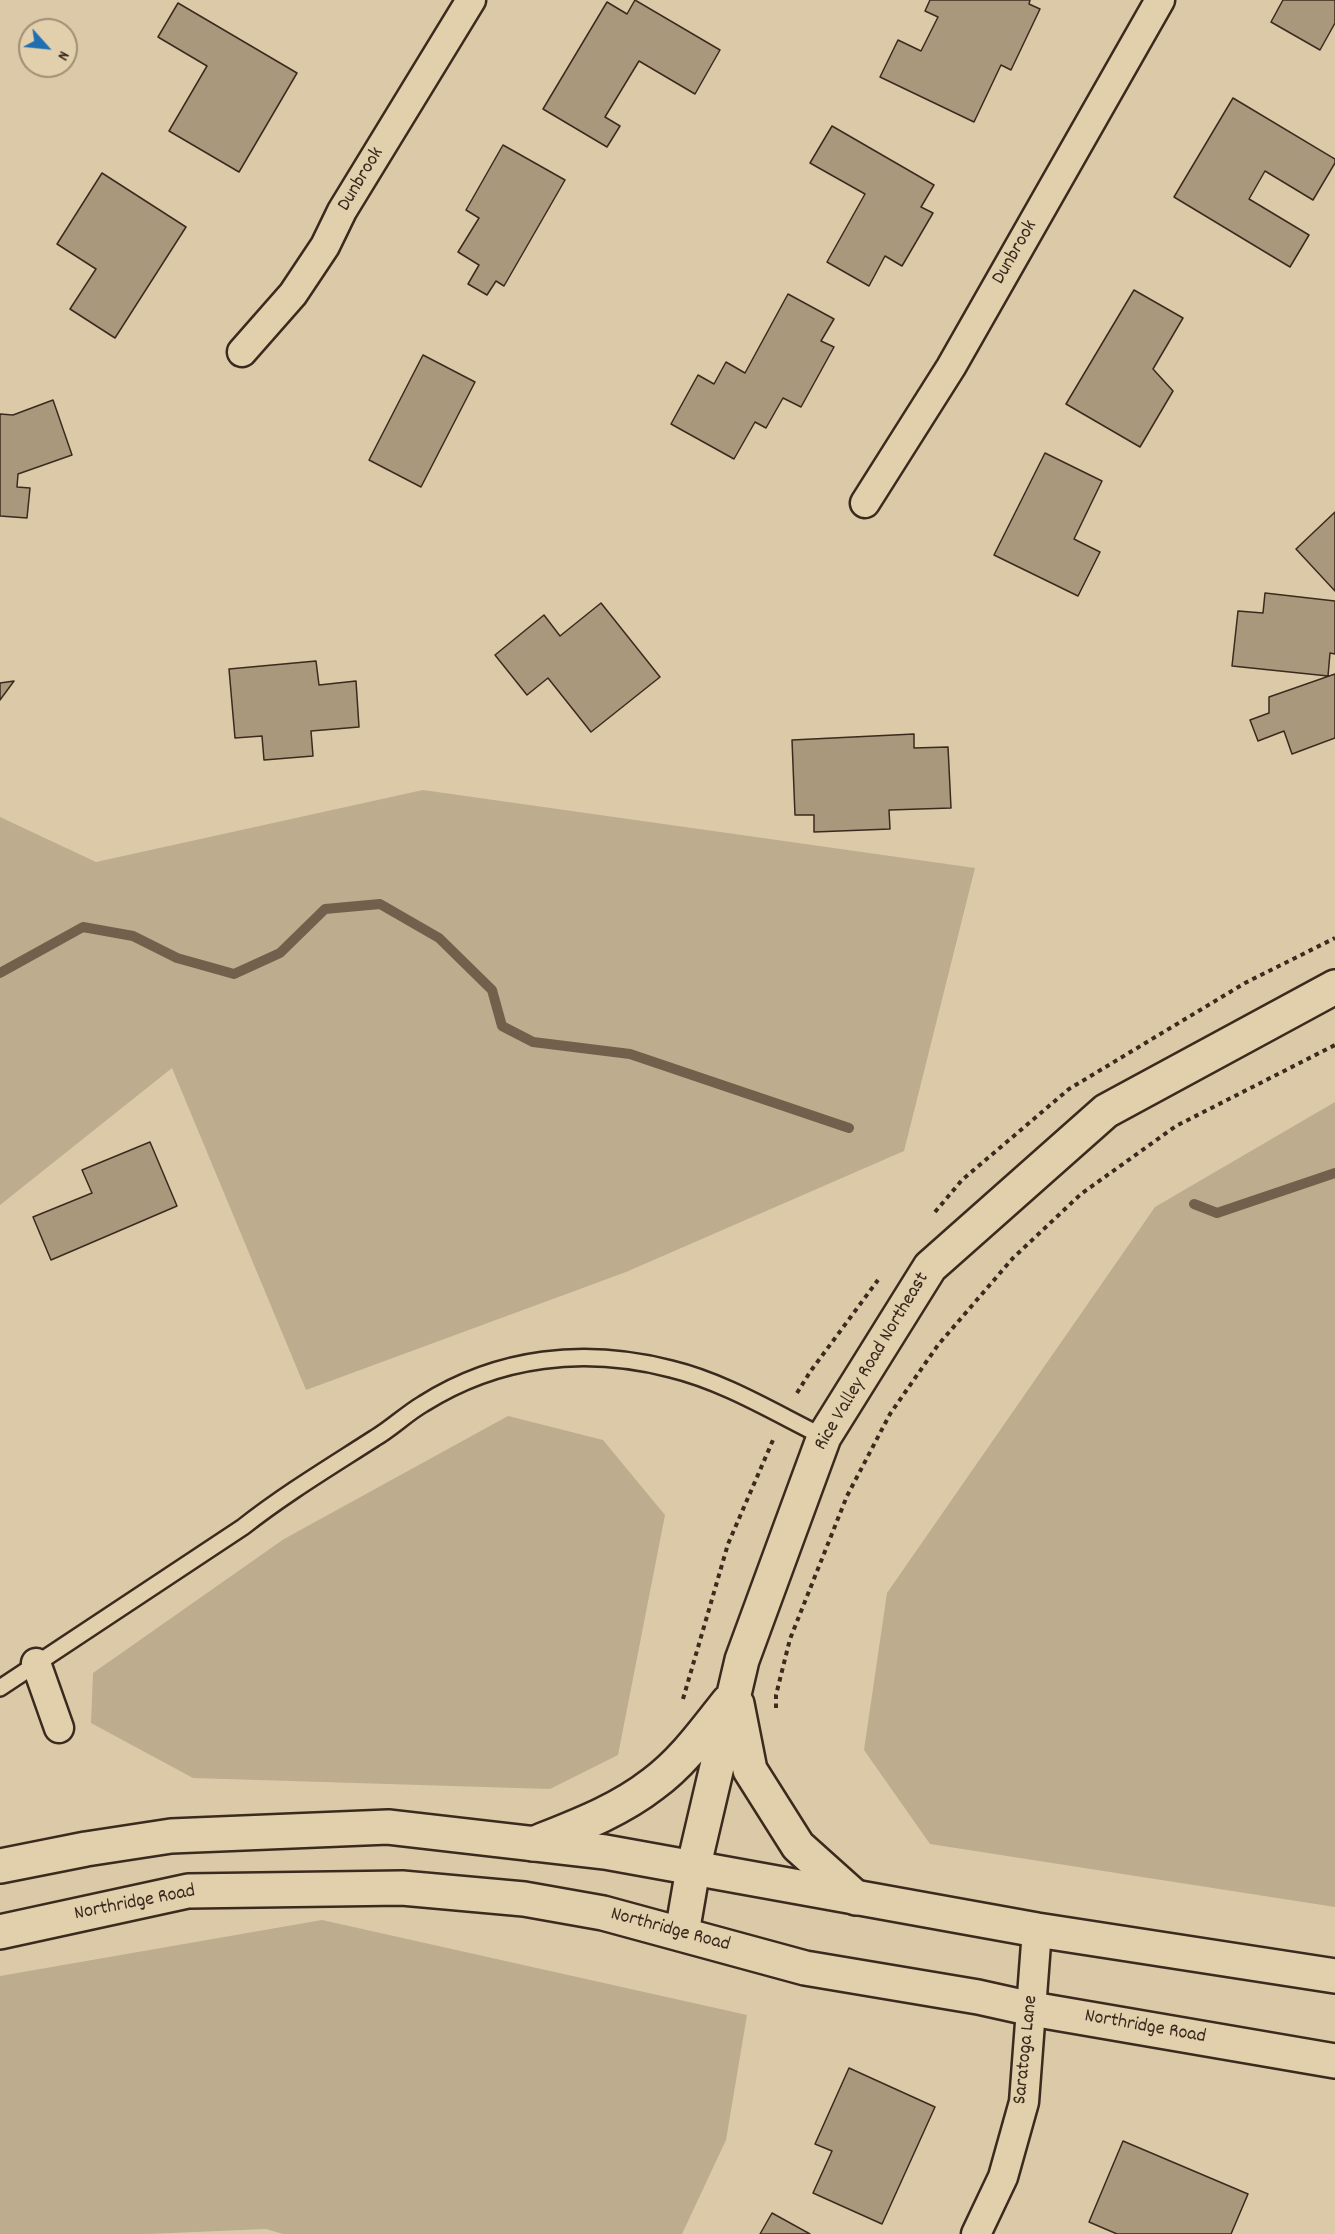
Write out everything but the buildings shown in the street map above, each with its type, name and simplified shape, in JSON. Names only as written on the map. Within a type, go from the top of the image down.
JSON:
[{"type":"main road","name":"Rice Valley Road Northeast","points":[[682,1933],[693,1869],[742,1660],[824,1437],[930,1267],[1106,1111],[1335,987]]},
{"type":"main road","points":[[533,1844],[601,1817],[654,1784],[690,1750],[734,1694]]},
{"type":"main road","points":[[734,1694],[750,1770],[798,1846],[856,1898]]},
{"type":"main road","points":[[0,1866],[86,1849],[171,1836],[388,1827],[605,1852],[1037,1930],[1335,1976]]},
{"type":"main road","name":"Northridge Road","points":[[0,1932],[188,1891],[402,1888],[524,1899],[603,1913],[806,1968],[1335,2061]]},
{"type":"street","name":"Dunbrook","points":[[242,352],[293,294],[325,246],[342,211],[471,0]]},
{"type":"street","name":"Dunbrook","points":[[865,503],[951,367],[1160,0]]},
{"type":"street","points":[[36,1663],[59,1728]]},
{"type":"street","name":"Saratoga Lane","points":[[976,2234],[1003,2177],[1024,2102],[1037,1930]]},
{"type":"lane","points":[[0,1688],[243,1527],[278,1500],[388,1430],[422,1404],[461,1384],[502,1369],[544,1359],[587,1356],[629,1360],[673,1369],[716,1383],[824,1437]]},
{"type":"path","points":[[777,1719],[776,1695],[790,1639],[847,1496],[890,1414],[938,1344],[1012,1258],[1081,1194],[1176,1126],[1335,1045]]},
{"type":"shaded area","points":[[423,790],[975,868],[904,1151],[626,1272],[306,1390],[172,1068],[0,1205],[0,817],[96,862]]},
{"type":"shaded area","points":[[1335,1102],[1335,1907],[930,1844],[864,1750],[887,1593],[1155,1207]]},
{"type":"shaded area","points":[[508,1416],[603,1440],[665,1515],[618,1755],[550,1789],[193,1778],[91,1723],[93,1673],[284,1539]]},
{"type":"shaded area","points":[[322,1920],[747,2015],[726,2140],[682,2234],[283,2234],[266,2229],[148,2234],[0,2234],[0,1976]]},
{"type":"waterway","points":[[0,973],[83,927],[133,936],[177,958],[234,974],[280,953],[325,909],[380,904],[439,938],[492,990],[502,1026],[533,1042],[630,1054],[849,1128]]},
{"type":"waterway","points":[[1194,1204],[1217,1213],[1335,1173]]}]
